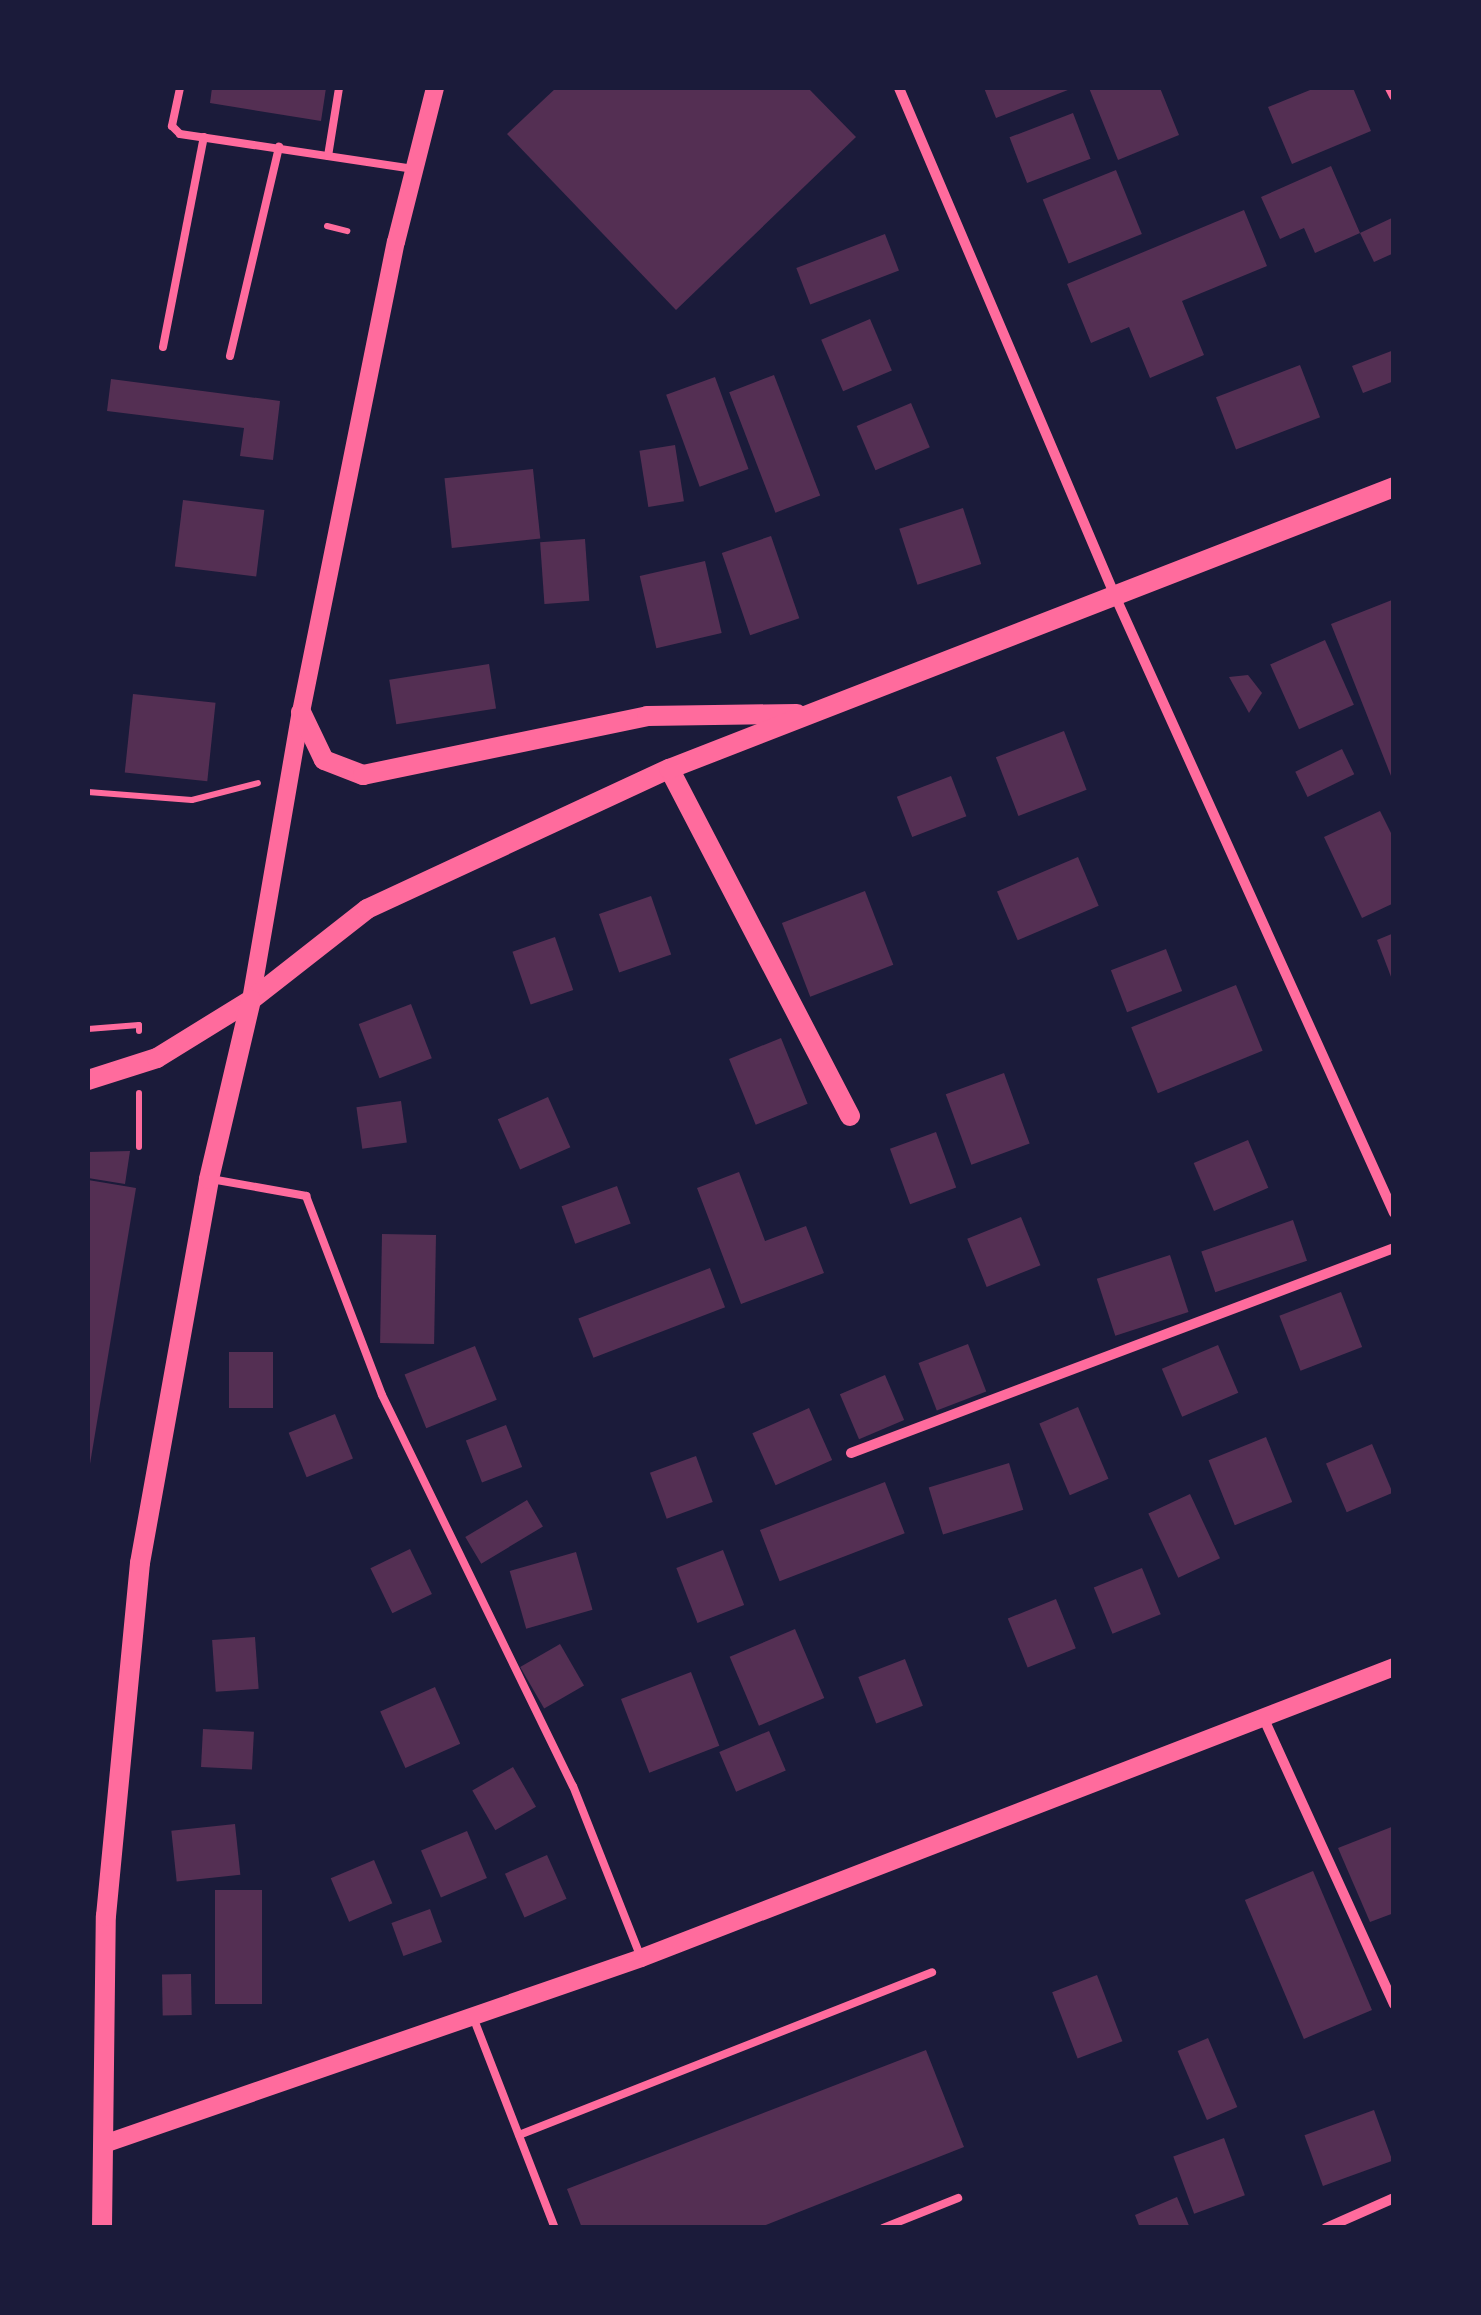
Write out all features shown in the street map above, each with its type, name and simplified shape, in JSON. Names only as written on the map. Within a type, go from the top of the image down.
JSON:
[{"type":"main road","points":[[88,1080],[139,1068],[251,1000],[367,909],[669,769],[1394,487]]},
{"type":"main road","points":[[300,712],[324,760],[363,775],[647,716],[809,714]]},
{"type":"main road","points":[[669,769],[850,1116]]},
{"type":"main road","points":[[102,2228],[106,1916],[117,1758],[140,1563],[209,1179],[251,1000]]},
{"type":"street","points":[[251,1000],[300,712],[414,169],[435,88]]},
{"type":"street","points":[[899,88],[1115,596],[1392,1207]]},
{"type":"street","points":[[1390,88],[1394,96]]},
{"type":"street","points":[[851,1453],[1394,1248]]},
{"type":"street","points":[[104,2144],[641,1958],[1394,1666]]},
{"type":"street","points":[[1263,1718],[1394,2005]]},
{"type":"street","points":[[1326,2228],[1394,2198]]},
{"type":"lane","points":[[180,88],[172,126],[204,137],[414,169]]},
{"type":"lane","points":[[328,156],[339,88]]},
{"type":"lane","points":[[163,347],[204,137]]},
{"type":"lane","points":[[230,356],[279,148]]},
{"type":"lane","points":[[209,1179],[306,1196],[382,1395],[573,1786],[641,1958]]},
{"type":"lane","points":[[518,2134],[932,1972]]},
{"type":"lane","points":[[472,2016],[555,2228]]},
{"type":"lane","points":[[883,2228],[958,2198]]},
{"type":"path","points":[[326,226],[347,231]]},
{"type":"path","points":[[88,792],[192,800],[288,775]]},
{"type":"building","points":[[212,88],[326,88],[321,121],[210,103]]},
{"type":"building","points":[[556,88],[808,88],[856,137],[676,310],[507,134]]},
{"type":"building","points":[[984,88],[1073,88],[996,118]]},
{"type":"building","points":[[1089,88],[1160,88],[1179,135],[1118,160]]},
{"type":"building","points":[[1315,88],[1353,88],[1371,131],[1292,164],[1268,107]]},
{"type":"building","points":[[1073,113],[1091,159],[1027,183],[1010,137]]},
{"type":"building","points":[[1331,166],[1360,233],[1315,253],[1304,228],[1280,239],[1261,197]]},
{"type":"building","points":[[1116,170],[1142,234],[1069,264],[1043,200]]},
{"type":"building","points":[[1244,210],[1267,266],[1182,301],[1204,355],[1150,378],[1129,327],[1091,343],[1067,284]]},
{"type":"building","points":[[1394,217],[1394,253],[1374,262],[1360,233]]},
{"type":"building","points":[[885,234],[899,270],[810,304],[796,268]]},
{"type":"building","points":[[870,319],[892,371],[843,391],[821,340]]},
{"type":"building","points":[[1394,350],[1394,381],[1363,393],[1352,366]]},
{"type":"building","points":[[1300,365],[1320,417],[1236,450],[1216,397]]},
{"type":"building","points":[[774,375],[820,495],[775,513],[729,392]]},
{"type":"building","points":[[715,377],[749,469],[700,487],[666,395]]},
{"type":"building","points":[[111,379],[280,401],[273,460],[240,456],[244,428],[107,411]]},
{"type":"building","points":[[911,403],[930,447],[875,470],[857,426]]},
{"type":"building","points":[[675,445],[684,501],[648,507],[639,451]]},
{"type":"building","points":[[533,469],[540,539],[452,548],[444,478]]},
{"type":"building","points":[[183,500],[264,510],[256,576],[175,567]]},
{"type":"building","points":[[963,508],[981,564],[918,585],[899,529]]},
{"type":"building","points":[[771,536],[799,618],[750,635],[722,553]]},
{"type":"building","points":[[585,539],[589,601],[544,604],[540,542]]},
{"type":"building","points":[[705,561],[722,633],[656,648],[640,576]]},
{"type":"building","points":[[1392,600],[1394,605],[1393,781],[1331,624]]},
{"type":"building","points":[[1325,640],[1354,705],[1299,729],[1270,664]]},
{"type":"building","points":[[489,664],[496,708],[396,724],[389,680]]},
{"type":"building","points":[[1248,675],[1262,693],[1249,713],[1229,677]]},
{"type":"building","points":[[133,694],[216,703],[207,781],[125,773]]},
{"type":"building","points":[[1064,731],[1087,790],[1018,816],[996,757]]},
{"type":"building","points":[[1342,749],[1354,774],[1308,797],[1295,772]]},
{"type":"building","points":[[951,776],[966,816],[912,837],[897,797]]},
{"type":"building","points":[[1380,811],[1394,839],[1394,903],[1362,918],[1324,837]]},
{"type":"building","points":[[1078,857],[1099,906],[1018,940],[997,891]]},
{"type":"building","points":[[865,891],[893,965],[810,997],[782,923]]},
{"type":"building","points":[[651,896],[671,955],[619,973],[599,914]]},
{"type":"building","points":[[1394,933],[1394,982],[1393,982],[1377,940]]},
{"type":"building","points":[[555,937],[573,990],[531,1005],[512,952]]},
{"type":"building","points":[[1166,949],[1182,991],[1127,1012],[1111,970]]},
{"type":"building","points":[[1236,985],[1263,1051],[1158,1093],[1131,1027]]},
{"type":"building","points":[[411,1004],[432,1058],[380,1078],[359,1024]]},
{"type":"building","points":[[781,1038],[808,1104],[756,1125],[729,1059]]},
{"type":"building","points":[[1004,1073],[1030,1143],[971,1165],[946,1094]]},
{"type":"building","points":[[548,1097],[570,1147],[520,1170],[498,1119]]},
{"type":"building","points":[[401,1101],[407,1143],[362,1149],[356,1107]]},
{"type":"building","points":[[936,1132],[956,1187],[910,1204],[890,1149]]},
{"type":"building","points":[[1248,1140],[1268,1188],[1214,1211],[1194,1163]]},
{"type":"building","points":[[130,1151],[125,1184],[88,1178],[88,1152]]},
{"type":"building","points":[[739,1172],[765,1241],[806,1226],[824,1273],[741,1304],[697,1188]]},
{"type":"building","points":[[88,1180],[136,1188],[90,1464],[88,1464]]},
{"type":"building","points":[[617,1186],[631,1224],[575,1244],[562,1206]]},
{"type":"building","points":[[1021,1217],[1040,1265],[987,1287],[967,1239]]},
{"type":"building","points":[[1293,1220],[1307,1261],[1215,1292],[1201,1252]]},
{"type":"building","points":[[382,1234],[436,1235],[434,1344],[380,1343]]},
{"type":"building","points":[[1170,1255],[1189,1312],[1115,1336],[1097,1279]]},
{"type":"building","points":[[710,1268],[725,1307],[593,1358],[578,1319]]},
{"type":"building","points":[[1341,1292],[1362,1347],[1301,1371],[1279,1316]]},
{"type":"building","points":[[968,1344],[986,1392],[937,1411],[919,1363]]},
{"type":"building","points":[[1218,1345],[1238,1393],[1182,1417],[1162,1369]]},
{"type":"building","points":[[475,1346],[497,1400],[426,1428],[405,1374]]},
{"type":"building","points":[[229,1352],[273,1352],[273,1408],[229,1408]]},
{"type":"building","points":[[885,1375],[904,1420],[859,1439],[840,1394]]},
{"type":"building","points":[[1078,1407],[1108,1479],[1070,1495],[1039,1423]]},
{"type":"building","points":[[809,1408],[832,1460],[776,1485],[752,1433]]},
{"type":"building","points":[[335,1414],[353,1459],[307,1477],[289,1433]]},
{"type":"building","points":[[506,1425],[522,1467],[482,1482],[466,1440]]},
{"type":"building","points":[[1266,1437],[1292,1502],[1235,1525],[1209,1460]]},
{"type":"building","points":[[1372,1444],[1393,1493],[1347,1512],[1326,1464]]},
{"type":"building","points":[[696,1456],[713,1502],[667,1519],[650,1473]]},
{"type":"building","points":[[1009,1463],[1023,1510],[943,1534],[929,1488]]},
{"type":"building","points":[[885,1482],[905,1533],[780,1581],[760,1530]]},
{"type":"building","points":[[1190,1494],[1220,1558],[1178,1578],[1148,1513]]},
{"type":"building","points":[[527,1500],[543,1527],[481,1564],[465,1537]]},
{"type":"building","points":[[410,1549],[432,1594],[392,1613],[370,1568]]},
{"type":"building","points":[[723,1550],[744,1605],[697,1623],[676,1568]]},
{"type":"building","points":[[576,1552],[593,1610],[526,1629],[510,1571]]},
{"type":"building","points":[[1142,1568],[1161,1614],[1113,1634],[1094,1587]]},
{"type":"building","points":[[1056,1599],[1076,1648],[1028,1668],[1008,1618]]},
{"type":"building","points":[[795,1629],[824,1698],[759,1726],[730,1657]]},
{"type":"building","points":[[255,1637],[259,1689],[216,1692],[212,1640]]},
{"type":"building","points":[[560,1644],[584,1686],[544,1709],[520,1667]]},
{"type":"building","points":[[905,1659],[923,1706],[876,1724],[858,1677]]},
{"type":"building","points":[[691,1672],[719,1746],[649,1773],[621,1699]]},
{"type":"building","points":[[435,1687],[460,1744],[405,1768],[380,1711]]},
{"type":"building","points":[[203,1729],[254,1732],[252,1770],[201,1767]]},
{"type":"building","points":[[769,1731],[786,1771],[736,1792],[719,1752]]},
{"type":"building","points":[[513,1767],[536,1807],[495,1830],[472,1790]]},
{"type":"building","points":[[235,1824],[240,1875],[177,1881],[171,1831]]},
{"type":"building","points":[[1394,1826],[1394,1913],[1370,1922],[1338,1848]]},
{"type":"building","points":[[467,1831],[487,1878],[441,1897],[421,1851]]},
{"type":"building","points":[[547,1855],[567,1899],[525,1918],[505,1874]]},
{"type":"building","points":[[374,1860],[392,1903],[349,1922],[331,1878]]},
{"type":"building","points":[[1313,1871],[1372,2010],[1304,2039],[1245,1900]]},
{"type":"building","points":[[215,1890],[262,1890],[262,2004],[215,2004]]},
{"type":"building","points":[[430,1909],[442,1942],[403,1956],[391,1923]]},
{"type":"building","points":[[191,1974],[192,2015],[163,2015],[162,1975]]},
{"type":"building","points":[[1097,1975],[1122,2041],[1078,2058],[1052,1992]]},
{"type":"building","points":[[1208,2038],[1237,2107],[1207,2120],[1178,2051]]},
{"type":"building","points":[[926,2050],[964,2147],[758,2228],[582,2228],[567,2189]]},
{"type":"building","points":[[1374,2110],[1392,2161],[1323,2186],[1304,2135]]},
{"type":"building","points":[[1224,2138],[1245,2195],[1194,2214],[1173,2156]]},
{"type":"building","points":[[1177,2197],[1190,2228],[1140,2228],[1135,2215]]}]
